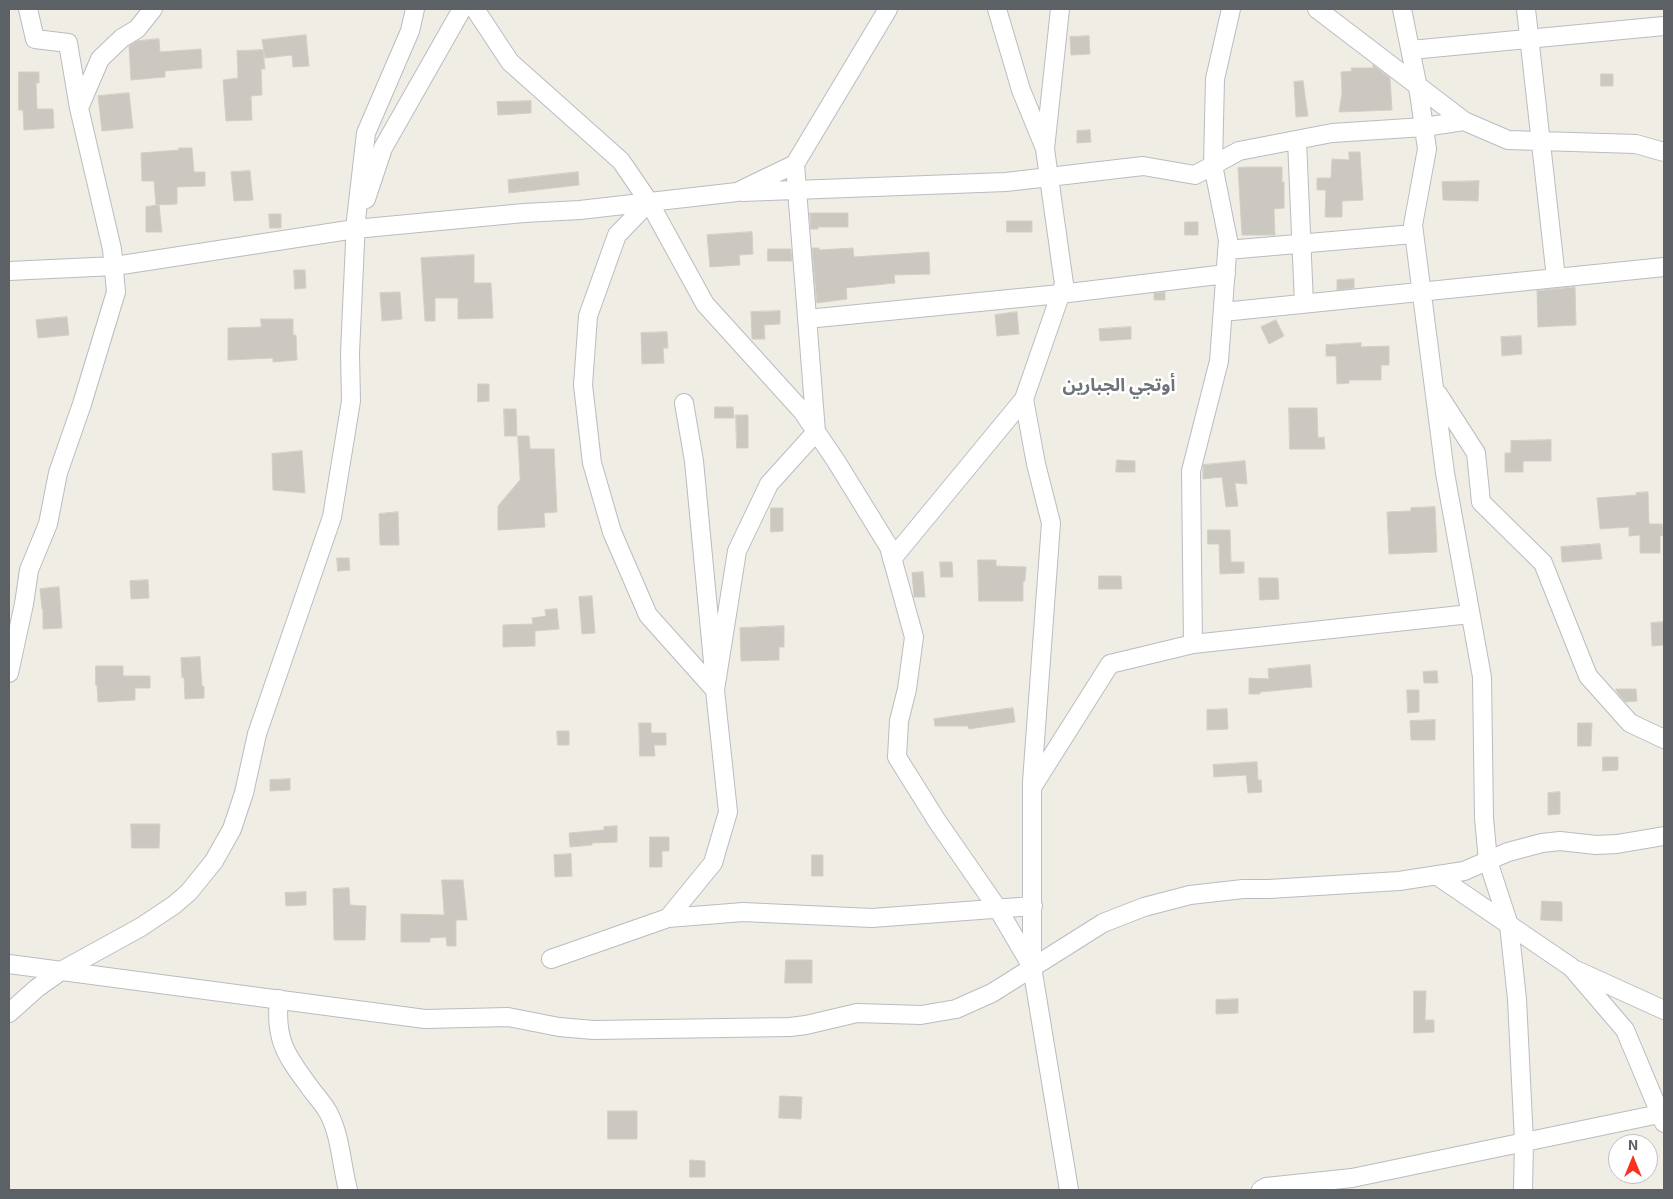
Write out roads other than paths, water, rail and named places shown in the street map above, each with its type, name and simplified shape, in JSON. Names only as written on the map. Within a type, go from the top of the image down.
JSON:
[{"type":"street","points":[[9,673],[30,570],[48,524],[58,473],[82,404],[116,292],[112,249],[79,108],[68,44],[35,39],[28,9]]},
{"type":"street","points":[[79,108],[100,59],[122,38],[137,29],[153,9]]},
{"type":"street","points":[[9,1013],[37,988],[61,971],[142,927],[174,905],[189,892],[208,869],[232,829],[244,793],[257,734],[332,517],[350,401],[355,229],[366,133],[410,31],[415,9]]},
{"type":"street","points":[[355,229],[383,148],[462,9]]},
{"type":"street","points":[[475,9],[510,62],[621,162],[650,202],[705,304],[802,412],[836,461],[889,547],[914,637],[907,689],[899,721],[897,757],[937,821],[998,909],[1032,968]]},
{"type":"street","points":[[715,690],[737,551],[769,484],[816,432],[795,164],[888,9]]},
{"type":"street","points":[[996,9],[1021,90],[1045,149]]},
{"type":"street","points":[[892,559],[1024,399],[1064,284],[1045,149],[1060,9]]},
{"type":"street","points":[[1193,644],[1191,471],[1219,361],[1228,240],[1212,165],[1215,79],[1231,9]]},
{"type":"street","points":[[1317,9],[1418,84],[1464,121],[1508,140],[1636,144],[1664,152]]},
{"type":"street","points":[[1402,9],[1418,84],[1427,149],[1413,225],[1414,234],[1445,473],[1482,677],[1484,818],[1488,861],[1509,925],[1517,998],[1524,1142],[1523,1190]]},
{"type":"street","points":[[1526,9],[1556,278]]},
{"type":"street","points":[[1411,50],[1664,26]]},
{"type":"street","points":[[9,270],[114,266],[355,229],[650,202],[737,192],[1006,182],[1143,166],[1195,175],[1239,151],[1332,133],[1424,128],[1464,121]]},
{"type":"street","points":[[1297,140],[1304,304]]},
{"type":"street","points":[[737,192],[795,164]]},
{"type":"street","points":[[650,202],[617,235],[588,316],[583,385],[592,463],[612,532],[648,615],[715,690]]},
{"type":"street","points":[[1227,250],[1414,234]]},
{"type":"street","points":[[1223,312],[1664,267]]},
{"type":"street","points":[[807,319],[1060,294],[1226,274]]},
{"type":"street","points":[[1435,389],[1476,453],[1482,502],[1543,563],[1588,676],[1630,723],[1664,739]]},
{"type":"street","points":[[1024,399],[1036,464],[1051,523],[1032,787],[1032,968],[1069,1190]]},
{"type":"street","points":[[668,918],[713,863],[728,812],[694,461],[684,403]]},
{"type":"street","points":[[1032,787],[1110,664],[1193,644],[1470,614]]},
{"type":"street","points":[[9,964],[425,1019],[508,1018],[559,1027],[594,1030],[790,1027],[857,1013],[920,1015],[956,1009],[992,993],[1103,923],[1165,900],[1216,891],[1399,881],[1464,871],[1524,846],[1560,841],[1617,844],[1664,836]]},
{"type":"street","points":[[1436,875],[1571,967],[1664,1010]]},
{"type":"street","points":[[552,959],[668,918],[743,912],[872,918],[1032,906]]},
{"type":"street","points":[[1261,1190],[1266,1187],[1352,1178],[1524,1142],[1663,1117],[1625,1030],[1571,967]]},
{"type":"street","points":[[279,999],[278,1026],[280,1039],[292,1065],[328,1112],[338,1139],[348,1190]]},
{"type":"district","name":"أوتجي الجبارين","points":[[1119,385]]}]
